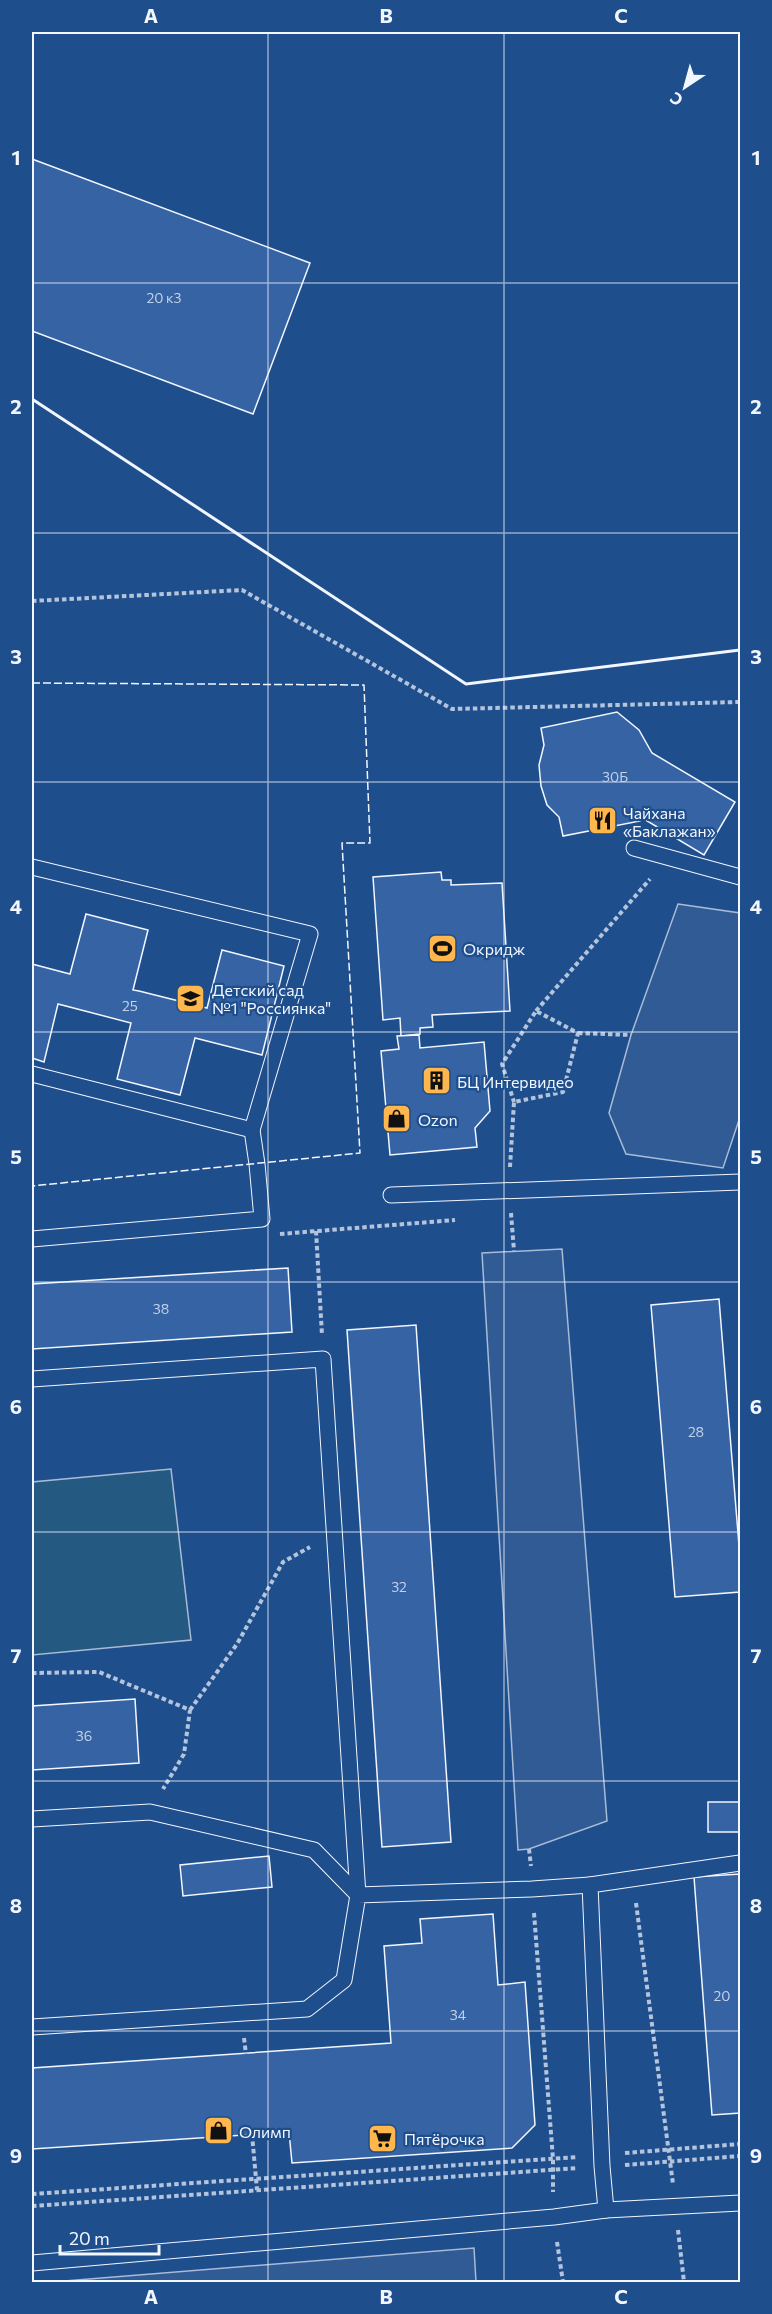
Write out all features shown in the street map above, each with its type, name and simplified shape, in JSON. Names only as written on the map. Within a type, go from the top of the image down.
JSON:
[{"type":"lane","points":[[634,848],[741,877]]},
{"type":"lane","points":[[32,867],[310,934],[252,1130],[262,1220],[32,1239]]},
{"type":"lane","points":[[32,1074],[252,1130]]},
{"type":"lane","points":[[391,1195],[741,1182]]},
{"type":"lane","points":[[32,1379],[323,1359],[358,1895],[344,1980],[307,2009],[32,2027]]},
{"type":"lane","points":[[32,1820],[150,1812],[314,1850],[358,1895],[590,1885],[741,1863]]},
{"type":"lane","points":[[590,1885],[606,2210]]},
{"type":"lane","points":[[32,2263],[554,2217],[606,2210],[741,2203]]},
{"type":"path","points":[[32,601],[242,590],[452,709],[741,702]]},
{"type":"path","points":[[509,1191],[514,1102],[502,1065],[536,1011],[668,858]]},
{"type":"path","points":[[536,1011],[578,1033],[631,1035]]},
{"type":"path","points":[[514,1102],[562,1092],[578,1033]]},
{"type":"path","points":[[500,1218],[523,1216]]},
{"type":"path","points":[[511,1217],[514,1251]]},
{"type":"path","points":[[269,1235],[466,1219]]},
{"type":"path","points":[[316,1231],[323,1359]]},
{"type":"path","points":[[150,1812],[184,1754],[190,1710],[237,1644],[283,1562],[334,1534]]},
{"type":"path","points":[[32,1673],[99,1672],[190,1710]]},
{"type":"path","points":[[529,1849],[553,2159],[554,2217],[563,2283]]},
{"type":"path","points":[[633,1878],[684,2283]]},
{"type":"path","points":[[252,2134],[257,2190]]},
{"type":"path","points":[[32,2206],[553,2170],[669,2150],[741,2144]]},
{"type":"path","points":[[32,2194],[553,2159],[670,2162],[741,2156]]},
{"type":"shaded area","points":[[678,904],[740,913],[740,1117],[723,1168],[626,1154],[609,1113],[631,1035]]},
{"type":"shaded area","points":[[562,1249],[607,1821],[529,1849],[518,1850],[482,1253]]},
{"type":"shaded area","points":[[171,1469],[191,1640],[32,1655],[32,1482]]},
{"type":"shaded area","points":[[474,2248],[476,2282],[52,2282]]},
{"type":"building","points":[[32,159],[310,263],[253,414],[32,331]]},
{"type":"building","points":[[617,712],[639,730],[652,753],[735,802],[704,855],[639,816],[640,821],[563,836],[559,817],[547,805],[541,786],[539,765],[544,745],[541,728]]},
{"type":"building","name":"Окридж","points":[[441,872],[442,880],[451,880],[451,885],[502,883],[510,1011],[432,1015],[433,1027],[420,1028],[420,1034],[401,1036],[400,1018],[383,1020],[373,877]]},
{"type":"building","points":[[86,914],[148,930],[133,990],[207,1008],[222,950],[284,966],[262,1055],[195,1038],[180,1095],[117,1079],[131,1023],[58,1004],[44,1062],[32,1058],[32,964],[70,974]]},
{"type":"building","name":"БЦ Интервидео","points":[[419,1035],[420,1048],[484,1042],[490,1111],[475,1128],[477,1147],[390,1155],[381,1051],[399,1049],[397,1036]]},
{"type":"building","points":[[288,1268],[292,1332],[32,1349],[32,1284]]},
{"type":"building","points":[[719,1299],[740,1558],[740,1592],[675,1597],[651,1305]]},
{"type":"building","points":[[416,1325],[451,1842],[382,1847],[347,1330]]},
{"type":"building","points":[[135,1699],[139,1763],[32,1770],[32,1706]]},
{"type":"building","points":[[708,1802],[740,1802],[740,1832],[708,1832]]},
{"type":"building","points":[[269,1856],[272,1887],[183,1896],[180,1865]]},
{"type":"building","points":[[740,1874],[740,2113],[712,2115],[694,1877]]},
{"type":"building","points":[[493,1914],[498,1985],[525,1982],[535,2125],[512,2148],[292,2163],[289,2132],[32,2149],[32,2068],[391,2043],[384,1946],[422,1943],[420,1919]]},
{"type":"fence","points":[[32,683],[364,685],[370,843],[342,843],[360,1153],[32,1186]]},
{"type":"wall","points":[[32,399],[466,684],[740,650]]},
{"type":"place","name":"Чайхана «Баклажан»","points":[[602,821]]},
{"type":"place","name":"Окридж","points":[[442,948]]},
{"type":"place","name":"Детский сад №1 \"Россиянка\"","points":[[191,998]]},
{"type":"place","name":"БЦ Интервидео","points":[[436,1081]]},
{"type":"place","name":"Ozon","points":[[397,1119]]},
{"type":"place","name":"Олимп","points":[[218,2131]]},
{"type":"place","name":"Пятёрочка","points":[[383,2138]]}]
